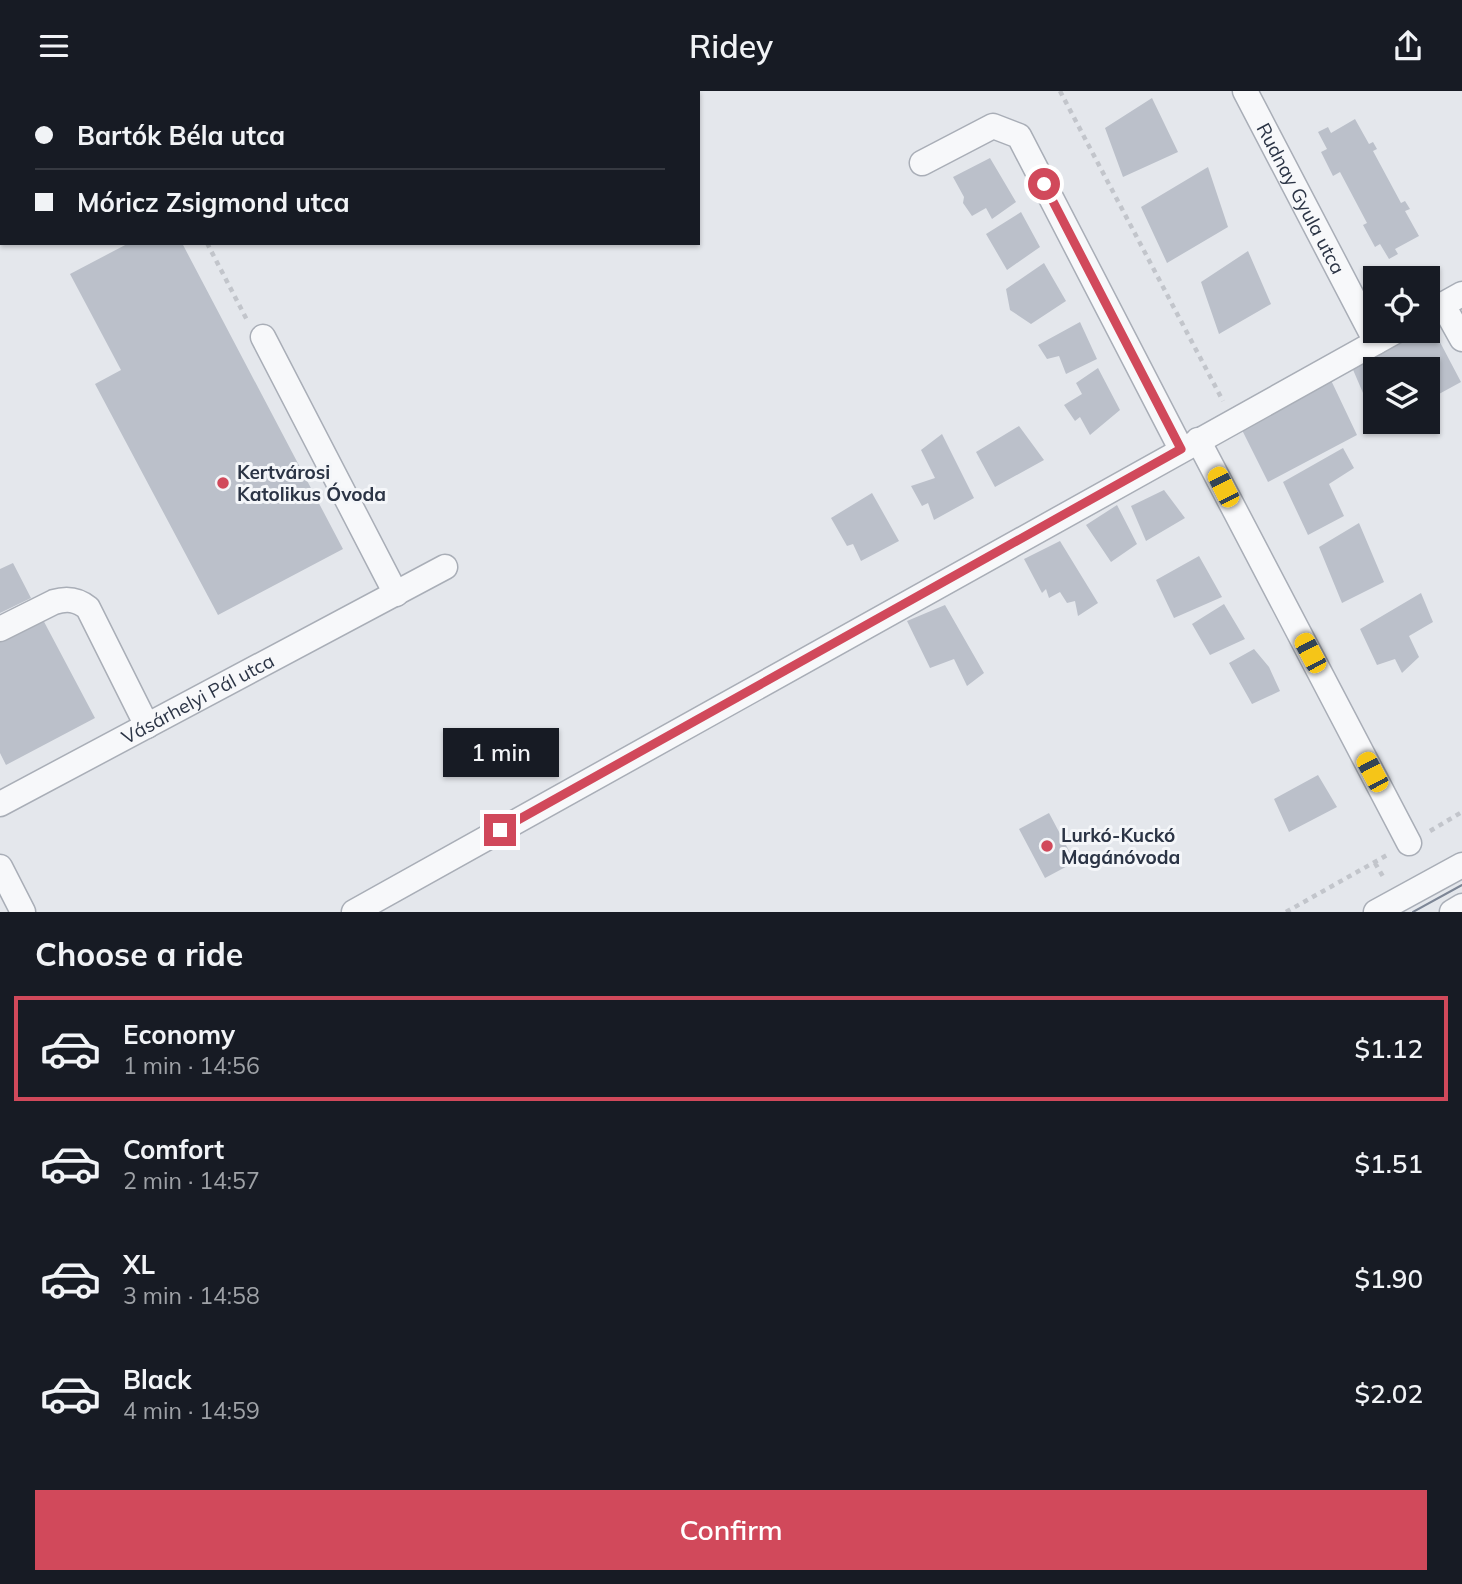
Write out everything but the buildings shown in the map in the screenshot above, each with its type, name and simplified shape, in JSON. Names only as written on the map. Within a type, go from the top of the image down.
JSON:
[{"type":"street","name":"Rudnay Gyula utca","points":[[1245,91],[1363,297]]},
{"type":"street","points":[[922,163],[993,126],[1019,136],[1409,843]]},
{"type":"street","points":[[1444,304],[1462,339]]},
{"type":"street","points":[[263,337],[396,594]]},
{"type":"street","points":[[354,912],[1375,343]]},
{"type":"street","name":"Vásárhelyi Pál utca","points":[[0,804],[445,568]]},
{"type":"street","points":[[0,629],[63,599],[81,603],[88,608],[147,726]]},
{"type":"street","points":[[1377,912],[1418,902],[1462,865]]},
{"type":"street","points":[[0,867],[23,912]]},
{"type":"street","points":[[1451,912],[1462,907]]},
{"type":"path","points":[[1060,91],[1234,421]]},
{"type":"path","points":[[208,245],[252,329],[263,337]]},
{"type":"path","points":[[1286,912],[1462,812]]},
{"type":"tram line","points":[[1413,912],[1462,885]]},
{"type":"place","name":"Kertvárosi Katolikus Óvoda","points":[[223,483]]},
{"type":"place","name":"Lurkó-Kuckó Magánóvoda","points":[[1047,846]]},
{"type":"route","points":[[500,830],[1181,449],[1044,184]]}]
